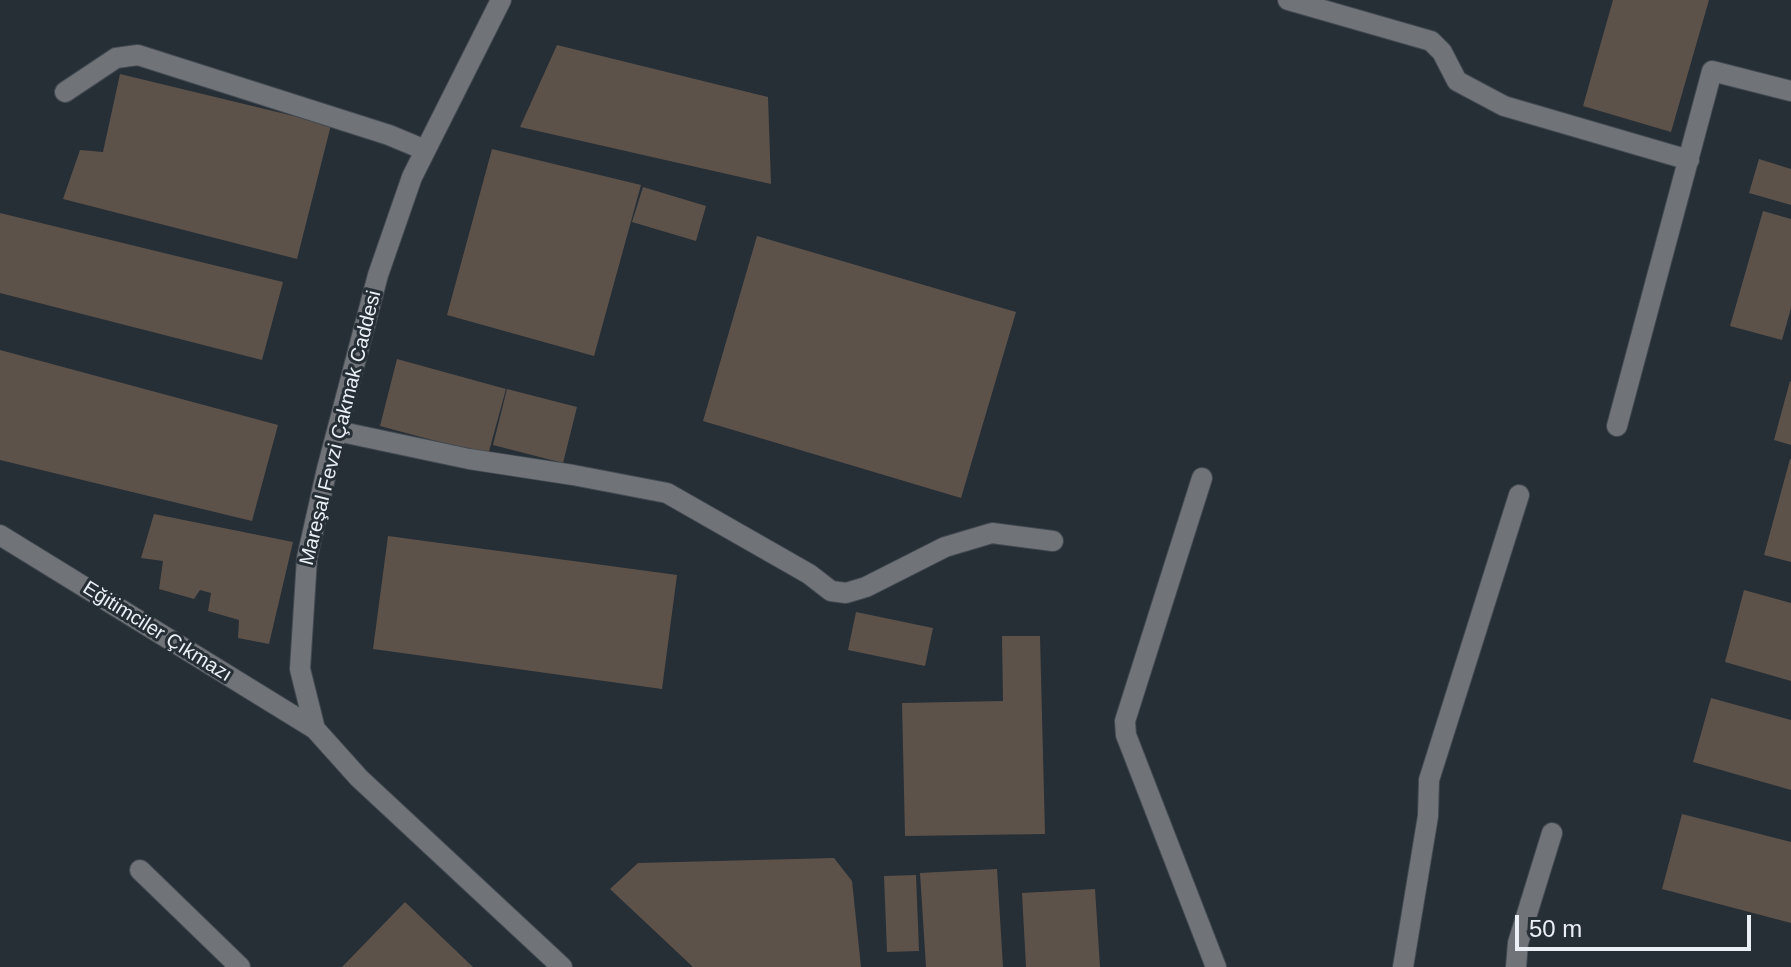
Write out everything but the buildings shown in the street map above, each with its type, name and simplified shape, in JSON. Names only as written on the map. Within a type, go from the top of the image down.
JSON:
[{"type":"street","name":"Mareşal Fevzi Çakmak Caddesi","points":[[501,0],[412,177],[378,275],[307,558],[300,669],[315,729],[359,778],[562,967]]},
{"type":"street","points":[[1288,0],[1431,41],[1442,52],[1457,81],[1504,106],[1689,160]]},
{"type":"street","points":[[65,92],[116,58],[138,55],[389,135],[425,150]]},
{"type":"street","points":[[1617,426],[1712,71],[1791,91]]},
{"type":"street","points":[[337,431],[469,459],[667,493],[809,574],[831,591],[846,593],[866,587],[945,547],[992,533],[1053,541]]},
{"type":"street","points":[[1202,478],[1125,721],[1126,735],[1216,967]]},
{"type":"street","points":[[1403,967],[1428,816],[1429,780],[1519,495]]},
{"type":"street","name":"Eğitimciler Çıkmazı","points":[[0,535],[315,729]]},
{"type":"street","points":[[1516,967],[1518,943],[1552,833]]},
{"type":"street","points":[[140,870],[240,967]]}]
